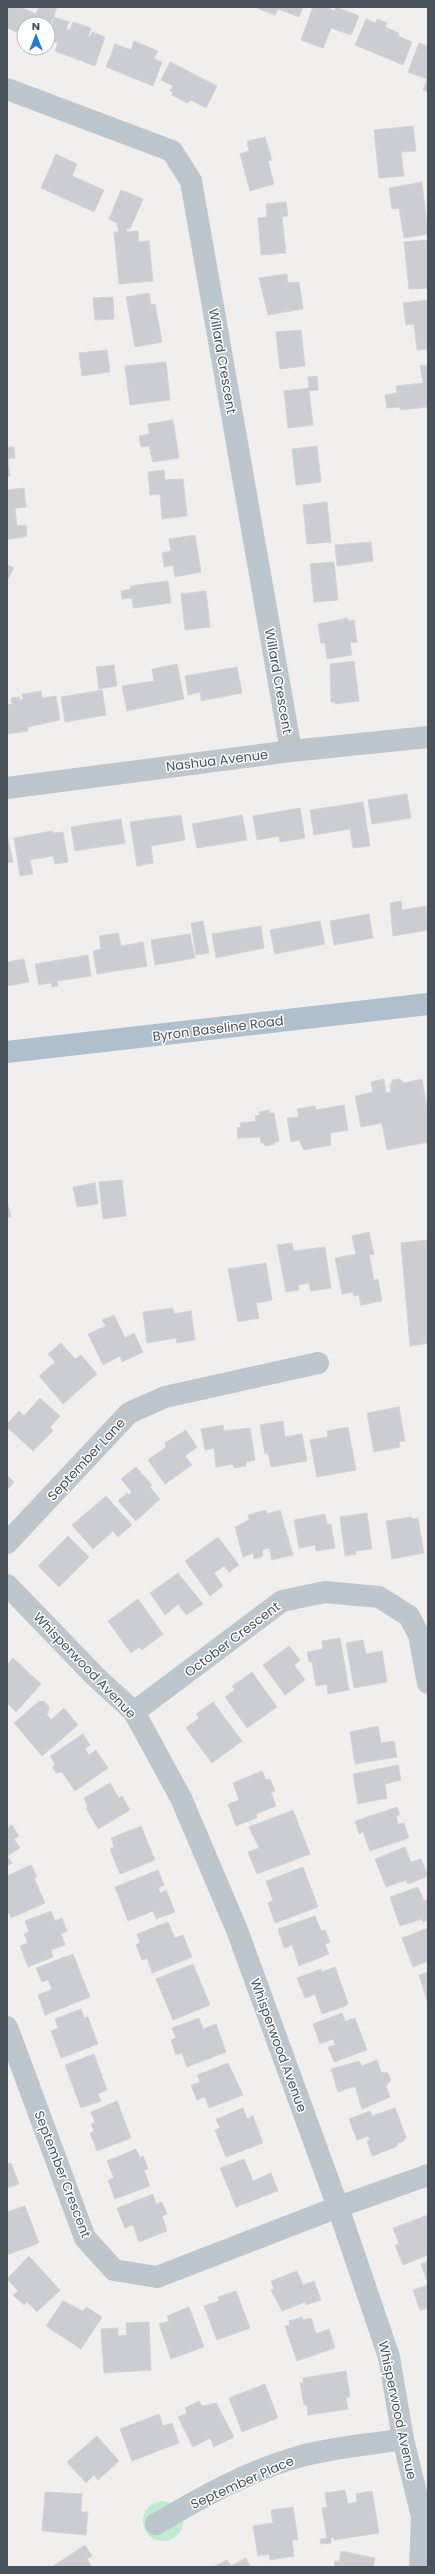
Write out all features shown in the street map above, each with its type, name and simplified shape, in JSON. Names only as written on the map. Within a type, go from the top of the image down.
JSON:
[{"type":"main road","name":"Byron Baseline Road","points":[[7,1052],[428,1004]]},
{"type":"street","name":"Willard Crescent","points":[[7,89],[172,151],[191,181],[291,751]]},
{"type":"street","name":"Nashua Avenue","points":[[7,788],[291,751],[428,737]]},
{"type":"street","name":"September Lane","points":[[7,1543],[129,1413],[165,1397],[318,1363]]},
{"type":"street","name":"Whisperwood Avenue","points":[[7,1585],[95,1676],[134,1712],[181,1798],[237,1930],[338,2207],[389,2357],[403,2439],[422,2517],[420,2567]]},
{"type":"street","name":"October Crescent","points":[[134,1712],[282,1601],[325,1592],[379,1597],[409,1616],[419,1635],[428,1683]]},
{"type":"street","name":"September Crescent","points":[[7,2027],[85,2238],[114,2270],[157,2278],[338,2207]]},
{"type":"street","points":[[338,2207],[428,2175]]},
{"type":"street","name":"September Place","points":[[156,2524],[191,2503],[248,2476],[299,2457],[403,2439]]},
{"type":"green space","points":[[167,2501],[174,2504],[180,2510],[183,2521],[182,2529],[174,2538],[167,2541],[159,2541],[152,2538],[144,2529],[143,2517],[146,2510],[155,2502]]},
{"type":"building","points":[[7,7],[20,7],[36,14],[39,7],[57,7],[54,16],[16,16],[16,32],[7,28]]},
{"type":"building","points":[[254,7],[303,7],[299,17],[278,9],[275,15]]},
{"type":"building","points":[[313,7],[326,7],[335,11],[336,7],[359,16],[351,35],[331,28],[323,48],[301,40]]},
{"type":"building","points":[[56,18],[69,22],[66,29],[70,30],[73,22],[91,28],[88,37],[90,37],[92,32],[105,37],[95,66],[56,51],[58,43],[56,42]]},
{"type":"building","points":[[366,19],[376,23],[377,19],[387,23],[385,27],[399,33],[398,36],[412,42],[403,65],[355,45]]},
{"type":"building","points":[[134,41],[158,51],[154,59],[162,62],[153,86],[106,67],[115,44],[131,50]]},
{"type":"building","points":[[419,43],[428,46],[428,92],[423,90],[427,79],[408,72]]},
{"type":"building","points":[[170,62],[217,86],[206,108],[191,100],[187,103],[172,95],[173,92],[170,91],[173,86],[161,80]]},
{"type":"building","points":[[413,126],[416,151],[401,152],[404,176],[379,178],[374,130]]},
{"type":"building","points":[[265,137],[272,160],[268,161],[274,184],[250,191],[240,154],[249,151],[247,141]]},
{"type":"building","points":[[56,154],[77,164],[72,176],[104,190],[94,212],[41,188]]},
{"type":"building","points":[[422,182],[428,234],[404,238],[399,208],[392,209],[389,188]]},
{"type":"building","points":[[121,190],[143,199],[130,229],[126,228],[127,232],[138,231],[139,242],[149,241],[153,281],[119,284],[114,232],[119,232],[117,223],[109,219]]},
{"type":"building","points":[[286,202],[288,216],[282,217],[286,253],[261,255],[258,218],[267,217],[266,204]]},
{"type":"building","points":[[428,240],[428,288],[409,289],[404,242]]},
{"type":"building","points":[[287,274],[288,283],[299,282],[303,309],[268,315],[259,278]]},
{"type":"building","points":[[149,293],[151,305],[155,304],[162,342],[135,347],[126,297]]},
{"type":"building","points":[[113,297],[114,319],[95,320],[93,298]]},
{"type":"building","points":[[428,300],[428,349],[417,350],[414,324],[406,325],[403,303]]},
{"type":"building","points":[[301,330],[305,366],[280,369],[276,332]]},
{"type":"building","points":[[107,350],[110,372],[82,376],[79,353]]},
{"type":"building","points":[[166,362],[170,400],[130,405],[125,366]]},
{"type":"building","points":[[428,365],[428,407],[400,410],[400,407],[387,408],[385,395],[397,393],[396,386],[423,383],[420,366]]},
{"type":"building","points":[[317,376],[318,390],[309,391],[313,425],[288,428],[284,391],[309,388],[308,377]]},
{"type":"building","points":[[173,420],[179,458],[153,462],[149,446],[141,447],[139,436],[149,434],[148,424]]},
{"type":"building","points":[[317,446],[321,482],[296,485],[292,449]]},
{"type":"building","points":[[7,447],[14,447],[15,458],[8,459],[10,476],[7,477]]},
{"type":"building","points":[[164,470],[165,480],[183,479],[187,516],[162,519],[160,494],[150,495],[148,472]]},
{"type":"building","points":[[24,488],[26,507],[15,508],[17,526],[26,525],[27,536],[7,540],[7,490]]},
{"type":"building","points":[[327,502],[331,542],[307,544],[303,505]]},
{"type":"building","points":[[195,535],[201,572],[175,577],[173,565],[164,567],[162,553],[171,551],[169,539]]},
{"type":"building","points":[[371,542],[373,561],[337,566],[335,545]]},
{"type":"building","points":[[334,562],[338,600],[314,602],[310,564]]},
{"type":"building","points":[[7,565],[14,568],[7,581]]},
{"type":"building","points":[[168,581],[171,603],[133,608],[132,598],[122,599],[121,591],[131,589],[130,586]]},
{"type":"building","points":[[206,591],[210,627],[185,630],[181,594]]},
{"type":"building","points":[[348,618],[348,621],[354,620],[357,642],[350,643],[352,655],[327,659],[325,643],[321,643],[318,624]]},
{"type":"building","points":[[354,661],[359,701],[335,704],[335,702],[331,702],[330,664]]},
{"type":"building","points":[[177,664],[184,699],[127,711],[122,686],[154,681],[152,669]]},
{"type":"building","points":[[114,665],[117,686],[99,689],[96,667]]},
{"type":"building","points":[[237,667],[242,693],[201,701],[200,692],[188,695],[185,676]]},
{"type":"building","points":[[102,690],[106,715],[65,722],[61,697]]},
{"type":"building","points":[[41,691],[42,698],[56,696],[60,720],[28,727],[28,731],[7,734],[7,705],[12,704],[11,698],[19,697],[20,700],[23,699],[22,694]]},
{"type":"building","points":[[407,794],[411,818],[372,824],[368,800]]},
{"type":"building","points":[[363,802],[370,846],[353,848],[350,829],[314,835],[310,810]]},
{"type":"building","points":[[300,808],[305,838],[280,842],[279,836],[257,840],[253,816]]},
{"type":"building","points":[[181,815],[185,840],[151,846],[153,863],[137,866],[130,822]]},
{"type":"building","points":[[242,815],[247,840],[197,848],[192,824]]},
{"type":"building","points":[[121,819],[125,843],[75,851],[71,827]]},
{"type":"building","points":[[52,831],[53,833],[63,832],[68,862],[55,864],[53,856],[30,860],[33,874],[20,876],[14,838]]},
{"type":"building","points":[[7,835],[13,862],[7,863]]},
{"type":"building","points":[[401,901],[402,910],[426,906],[428,930],[393,936],[390,903]]},
{"type":"building","points":[[369,914],[373,938],[334,945],[330,921]]},
{"type":"building","points":[[203,921],[209,953],[196,955],[191,923]]},
{"type":"building","points":[[320,921],[325,944],[275,954],[270,930]]},
{"type":"building","points":[[261,926],[264,948],[216,958],[212,934]]},
{"type":"building","points":[[118,933],[121,946],[143,942],[147,966],[97,974],[93,951],[101,949],[99,936]]},
{"type":"building","points":[[190,934],[195,958],[155,965],[151,940]]},
{"type":"building","points":[[88,955],[91,976],[57,981],[58,986],[52,987],[51,983],[39,985],[35,964]]},
{"type":"building","points":[[24,959],[29,982],[7,986],[7,962]]},
{"type":"building","points":[[384,1079],[386,1093],[391,1092],[390,1086],[393,1080],[400,1079],[404,1083],[422,1079],[428,1112],[428,1142],[387,1150],[382,1123],[361,1127],[355,1096],[373,1092],[371,1082]]},
{"type":"building","points":[[344,1105],[348,1130],[330,1133],[331,1145],[304,1150],[299,1140],[291,1142],[287,1118],[299,1117],[297,1109],[315,1106],[316,1110]]},
{"type":"building","points":[[269,1110],[269,1113],[274,1113],[279,1141],[275,1142],[275,1144],[265,1146],[264,1143],[261,1143],[260,1137],[238,1138],[237,1128],[241,1127],[240,1123],[256,1121],[255,1116],[260,1115],[259,1112]]},
{"type":"building","points":[[122,1180],[126,1216],[103,1219],[99,1182]]},
{"type":"building","points":[[95,1183],[98,1204],[77,1207],[73,1187]]},
{"type":"building","points":[[7,1201],[11,1217],[7,1217]]},
{"type":"building","points":[[369,1232],[374,1254],[369,1255],[374,1280],[378,1279],[382,1301],[361,1305],[359,1295],[354,1296],[353,1292],[342,1294],[335,1258],[356,1254],[352,1236]]},
{"type":"building","points":[[428,1240],[428,1343],[410,1346],[401,1243]]},
{"type":"building","points":[[292,1243],[294,1251],[325,1247],[331,1288],[311,1291],[309,1283],[298,1285],[299,1290],[286,1292],[277,1245]]},
{"type":"building","points":[[266,1263],[272,1300],[256,1303],[259,1318],[238,1322],[228,1269]]},
{"type":"building","points":[[173,1308],[174,1314],[191,1311],[195,1340],[177,1343],[176,1338],[147,1343],[143,1312]]},
{"type":"building","points":[[114,1315],[125,1338],[134,1333],[143,1352],[122,1362],[120,1356],[103,1365],[88,1334],[106,1326],[102,1320]]},
{"type":"building","points":[[61,1343],[75,1359],[81,1355],[97,1374],[63,1404],[39,1376],[55,1362],[48,1354]]},
{"type":"building","points":[[40,1398],[60,1416],[50,1427],[53,1431],[33,1451],[7,1427],[7,1424],[19,1411],[24,1416]]},
{"type":"building","points":[[399,1407],[405,1441],[399,1442],[400,1447],[374,1452],[367,1413]]},
{"type":"building","points":[[283,1421],[285,1437],[302,1434],[307,1461],[271,1467],[268,1453],[265,1454],[260,1425]]},
{"type":"building","points":[[223,1425],[224,1431],[250,1428],[255,1460],[246,1462],[246,1466],[234,1468],[233,1464],[216,1467],[214,1448],[205,1450],[201,1429]]},
{"type":"building","points":[[348,1427],[356,1470],[317,1477],[310,1440],[328,1437],[327,1431]]},
{"type":"building","points":[[186,1430],[197,1447],[185,1456],[192,1465],[165,1484],[148,1460],[166,1447],[165,1443]]},
{"type":"building","points":[[136,1467],[152,1485],[150,1487],[160,1499],[136,1521],[118,1501],[127,1493],[129,1495],[132,1492],[121,1479]]},
{"type":"building","points":[[7,1475],[14,1482],[7,1490]]},
{"type":"building","points":[[106,1496],[132,1525],[118,1537],[113,1531],[93,1549],[72,1525]]},
{"type":"building","points":[[266,1510],[267,1514],[280,1510],[293,1555],[272,1560],[269,1548],[262,1550],[263,1556],[254,1559],[253,1553],[243,1557],[235,1527],[249,1520],[248,1515]]},
{"type":"building","points":[[367,1513],[372,1549],[355,1551],[356,1554],[345,1556],[340,1517]]},
{"type":"building","points":[[325,1514],[327,1524],[331,1524],[335,1548],[316,1551],[315,1545],[299,1548],[294,1520]]},
{"type":"building","points":[[411,1517],[412,1519],[418,1518],[424,1553],[392,1559],[386,1521]]},
{"type":"building","points":[[68,1536],[89,1557],[59,1587],[38,1566]]},
{"type":"building","points":[[218,1537],[239,1565],[229,1572],[224,1566],[214,1573],[223,1586],[210,1596],[185,1561]]},
{"type":"building","points":[[178,1573],[203,1604],[186,1615],[178,1604],[165,1615],[150,1593]]},
{"type":"building","points":[[138,1599],[163,1634],[142,1650],[139,1647],[131,1653],[108,1621]]},
{"type":"building","points":[[340,1638],[349,1690],[328,1694],[327,1684],[316,1686],[312,1662],[309,1662],[307,1652],[323,1649],[322,1641]]},
{"type":"building","points":[[363,1640],[366,1654],[382,1651],[387,1682],[354,1688],[346,1643]]},
{"type":"building","points":[[289,1646],[300,1660],[294,1665],[305,1680],[285,1695],[263,1665]]},
{"type":"building","points":[[13,1658],[41,1684],[16,1712],[7,1703],[7,1665]]},
{"type":"building","points":[[252,1672],[277,1707],[247,1728],[225,1697],[235,1690],[232,1686]]},
{"type":"building","points":[[44,1701],[49,1707],[47,1715],[51,1720],[64,1708],[78,1725],[42,1756],[14,1723],[38,1702]]},
{"type":"building","points":[[213,1702],[242,1741],[212,1763],[186,1728],[199,1718],[196,1714]]},
{"type":"building","points":[[378,1726],[381,1743],[394,1741],[397,1757],[355,1764],[350,1732]]},
{"type":"building","points":[[83,1734],[90,1745],[85,1749],[89,1755],[96,1750],[108,1768],[75,1791],[62,1772],[56,1773],[53,1768],[55,1764],[50,1756]]},
{"type":"building","points":[[398,1765],[401,1780],[385,1784],[387,1798],[358,1804],[353,1774]]},
{"type":"building","points":[[262,1771],[266,1780],[270,1779],[275,1791],[271,1792],[276,1806],[256,1814],[257,1818],[236,1826],[228,1804],[239,1800],[233,1783]]},
{"type":"building","points":[[110,1783],[119,1798],[122,1796],[130,1810],[98,1829],[86,1808],[88,1807],[84,1798]]},
{"type":"building","points":[[397,1807],[400,1815],[396,1816],[398,1824],[404,1823],[409,1838],[370,1851],[363,1832],[359,1834],[355,1821]]},
{"type":"building","points":[[293,1810],[310,1854],[257,1874],[248,1852],[259,1848],[249,1827]]},
{"type":"building","points":[[12,1825],[19,1836],[14,1839],[20,1848],[7,1856],[7,1828]]},
{"type":"building","points":[[141,1826],[155,1860],[120,1874],[110,1849],[114,1847],[111,1838]]},
{"type":"building","points":[[405,1847],[411,1862],[421,1859],[428,1876],[408,1884],[406,1880],[386,1887],[375,1859]]},
{"type":"building","points":[[7,1856],[12,1863],[7,1866]]},
{"type":"building","points":[[31,1865],[37,1877],[34,1878],[45,1903],[11,1918],[7,1909],[7,1876]]},
{"type":"building","points":[[303,1867],[318,1907],[275,1923],[268,1903],[273,1900],[266,1881]]},
{"type":"building","points":[[158,1870],[164,1885],[158,1888],[160,1893],[166,1890],[175,1912],[156,1919],[153,1911],[128,1921],[115,1887]]},
{"type":"building","points":[[418,1887],[424,1901],[428,1899],[428,1920],[423,1922],[422,1919],[400,1926],[390,1897]]},
{"type":"building","points":[[51,1911],[55,1921],[62,1918],[67,1931],[61,1934],[65,1945],[51,1950],[53,1957],[28,1967],[20,1946],[28,1943],[24,1934],[29,1932],[25,1921]]},
{"type":"building","points":[[315,1916],[321,1931],[325,1930],[330,1942],[325,1944],[329,1954],[299,1966],[292,1945],[284,1948],[278,1929]]},
{"type":"building","points":[[168,1922],[175,1938],[183,1935],[192,1957],[152,1973],[147,1958],[142,1960],[136,1945],[140,1942],[137,1934]]},
{"type":"building","points":[[428,1928],[428,1961],[413,1967],[402,1938]]},
{"type":"building","points":[[73,1954],[90,1997],[45,2015],[38,1995],[52,1989],[48,1980],[42,1982],[36,1968]]},
{"type":"building","points":[[193,1964],[210,2005],[173,2020],[156,1979]]},
{"type":"building","points":[[335,1967],[348,2003],[346,2006],[322,2014],[315,1994],[305,1998],[297,1978],[321,1969],[322,1972]]},
{"type":"building","points":[[428,1972],[428,2003],[419,1975]]},
{"type":"building","points":[[81,2009],[84,2018],[88,2017],[98,2044],[61,2058],[51,2031],[58,2028],[55,2019]]},
{"type":"building","points":[[342,2013],[345,2021],[355,2018],[367,2050],[334,2062],[328,2047],[335,2045],[333,2039],[320,2044],[313,2024]]},
{"type":"building","points":[[199,2018],[203,2029],[216,2024],[226,2052],[187,2067],[182,2053],[176,2055],[171,2040],[176,2038],[172,2028]]},
{"type":"building","points":[[94,2054],[107,2090],[98,2094],[101,2101],[81,2108],[65,2065]]},
{"type":"building","points":[[377,2060],[381,2072],[388,2073],[391,2080],[386,2086],[390,2097],[362,2109],[355,2086],[338,2092],[331,2069],[359,2061],[362,2066]]},
{"type":"building","points":[[228,2063],[243,2095],[209,2108],[205,2097],[197,2100],[191,2085],[200,2082],[197,2075]]},
{"type":"building","points":[[117,2101],[131,2138],[97,2151],[90,2133],[94,2131],[91,2124],[95,2122],[91,2112]]},
{"type":"building","points":[[243,2108],[247,2119],[253,2116],[263,2143],[226,2157],[215,2130],[220,2128],[216,2119]]},
{"type":"building","points":[[395,2108],[406,2137],[404,2141],[398,2143],[396,2147],[372,2156],[367,2141],[370,2140],[368,2136],[357,2140],[349,2119],[370,2111],[372,2116]]},
{"type":"building","points":[[136,2149],[140,2158],[143,2156],[148,2169],[144,2170],[150,2186],[115,2199],[108,2180],[114,2178],[107,2161]]},
{"type":"building","points":[[244,2159],[253,2181],[271,2173],[278,2191],[236,2207],[220,2168]]},
{"type":"building","points":[[7,2160],[8,2164],[11,2163],[19,2184],[7,2188]]},
{"type":"building","points":[[153,2194],[156,2204],[162,2202],[167,2214],[162,2216],[167,2231],[139,2242],[133,2225],[125,2228],[117,2208]]},
{"type":"building","points":[[25,2206],[39,2243],[7,2255],[7,2212]]},
{"type":"building","points":[[428,2215],[428,2255],[403,2265],[395,2245],[399,2244],[393,2228]]},
{"type":"building","points":[[29,2256],[60,2290],[37,2312],[27,2302],[24,2305],[13,2295],[18,2291],[7,2279]]},
{"type":"building","points":[[428,2261],[428,2284],[421,2264]]},
{"type":"building","points":[[297,2271],[303,2285],[314,2281],[321,2300],[306,2305],[305,2302],[282,2311],[271,2290],[274,2289],[271,2281]]},
{"type":"building","points":[[428,2285],[428,2308],[420,2310],[413,2290]]},
{"type":"building","points":[[236,2291],[250,2328],[217,2340],[204,2306],[219,2301],[218,2297]]},
{"type":"building","points":[[63,2301],[83,2311],[86,2307],[102,2317],[81,2349],[46,2326]]},
{"type":"building","points":[[189,2307],[204,2347],[171,2359],[159,2324],[169,2321],[167,2316]]},
{"type":"building","points":[[302,2317],[303,2320],[311,2318],[316,2334],[329,2329],[335,2348],[297,2361],[285,2326],[290,2325],[289,2321]]},
{"type":"building","points":[[149,2322],[151,2370],[104,2373],[101,2329],[118,2328],[118,2336],[127,2335],[126,2323]]},
{"type":"building","points":[[346,2371],[350,2397],[346,2398],[348,2409],[308,2415],[307,2405],[304,2405],[300,2383],[303,2383],[303,2378]]},
{"type":"building","points":[[265,2384],[278,2418],[242,2432],[229,2398]]},
{"type":"building","points":[[199,2401],[202,2406],[216,2403],[234,2437],[214,2447],[210,2438],[193,2447],[178,2417],[187,2413],[185,2408]]},
{"type":"building","points":[[159,2414],[163,2426],[172,2423],[179,2443],[132,2461],[120,2429]]},
{"type":"building","points":[[97,2436],[119,2461],[98,2480],[94,2475],[86,2483],[67,2462]]},
{"type":"building","points":[[345,2490],[348,2504],[357,2502],[356,2494],[372,2491],[379,2533],[334,2540],[334,2537],[331,2538],[331,2543],[321,2544],[320,2539],[327,2538],[322,2508],[327,2507],[325,2493]]},
{"type":"building","points":[[45,2492],[82,2494],[81,2512],[88,2512],[86,2535],[42,2531]]},
{"type":"building","points":[[293,2507],[298,2540],[292,2540],[294,2556],[270,2560],[269,2554],[258,2556],[253,2526],[273,2523],[271,2510]]},
{"type":"building","points":[[85,2545],[92,2556],[87,2559],[92,2567],[52,2567]]},
{"type":"building","points":[[341,2551],[375,2558],[373,2567],[334,2567],[335,2561],[339,2562]]},
{"type":"building","points":[[246,2558],[251,2567],[213,2567],[227,2560],[231,2566]]}]
